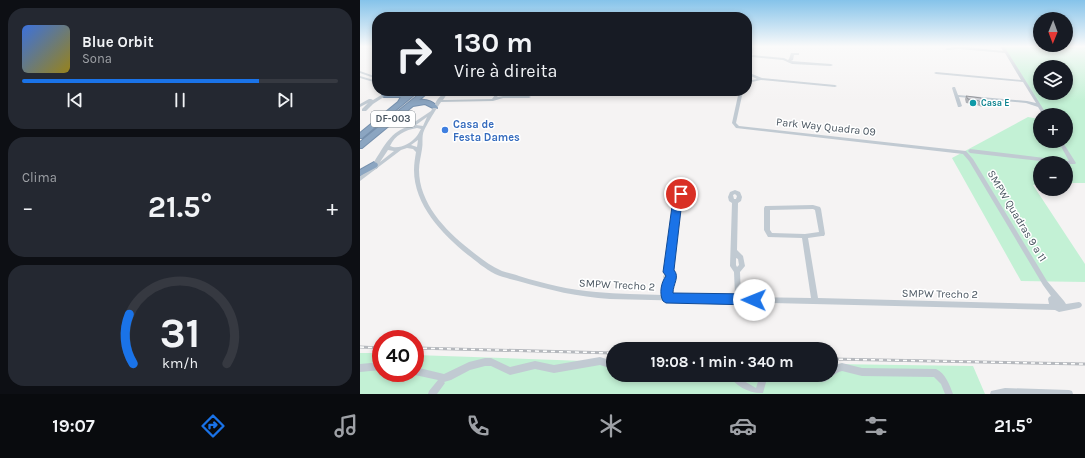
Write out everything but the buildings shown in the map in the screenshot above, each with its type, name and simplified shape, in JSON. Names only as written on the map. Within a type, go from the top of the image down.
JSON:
[{"type":"highway","points":[[401,103],[404,96]]},
{"type":"highway","name":"DF-003","points":[[360,136],[410,96]]},
{"type":"highway","name":"DF-003","points":[[360,146],[420,96]]},
{"type":"highway","points":[[410,104],[427,102],[431,103],[434,108]]},
{"type":"highway","points":[[364,173],[374,165]]},
{"type":"street","points":[[819,64],[830,65]]},
{"type":"street","points":[[1013,64],[1033,96]]},
{"type":"street","points":[[936,73],[1023,81]]},
{"type":"street","points":[[361,74],[372,76]]},
{"type":"street","points":[[361,74],[372,80]]},
{"type":"street","points":[[368,79],[372,78]]},
{"type":"street","points":[[754,79],[835,86]]},
{"type":"street","points":[[954,88],[960,106]]},
{"type":"street","points":[[360,106],[382,96]]},
{"type":"street","points":[[362,111],[371,103],[383,96]]},
{"type":"street","points":[[374,165],[393,138],[421,120],[434,108],[443,96]]},
{"type":"street","points":[[493,100],[496,96]]},
{"type":"street","points":[[439,101],[493,100],[503,97],[529,96]]},
{"type":"street","name":"Park Way Quadra 09","points":[[740,96],[734,123],[738,127],[968,153],[1073,163],[1064,148]]},
{"type":"street","points":[[957,96],[1027,102],[1039,106]]},
{"type":"street","points":[[1027,102],[1033,99]]},
{"type":"street","points":[[1035,100],[1039,106]]},
{"type":"street","name":"SMPW Trecho 2","points":[[434,108],[421,134],[418,150],[417,175],[424,201],[431,213],[442,230],[493,270],[542,286],[584,294],[624,297],[1037,306],[1056,302],[1082,305]]},
{"type":"street","points":[[409,128],[418,127],[423,129]]},
{"type":"street","points":[[360,179],[364,173],[403,148],[421,134]]},
{"type":"street","points":[[387,147],[393,150],[414,147],[418,150]]},
{"type":"street","name":"SMPW Quadras 9 a 11","points":[[968,153],[1056,302]]},
{"type":"street","points":[[666,298],[668,281],[666,277],[669,272],[677,199]]},
{"type":"street","points":[[735,201],[734,252],[732,266],[737,271],[738,299]]},
{"type":"street","points":[[767,208],[816,208],[819,211],[822,234],[805,236],[770,235],[767,230],[767,208]]},
{"type":"street","points":[[805,236],[815,301]]},
{"type":"street","points":[[424,373],[444,378],[462,369],[485,362],[491,362],[510,372],[535,366],[554,369],[600,361],[606,363]]},
{"type":"street","points":[[360,368],[372,367]]},
{"type":"street","points":[[838,368],[842,367],[862,372],[936,373],[944,382],[949,394]]},
{"type":"street","points":[[739,382],[756,392],[760,390],[763,382]]},
{"type":"street","points":[[432,394],[441,383]]},
{"type":"street","points":[[994,394],[1005,392],[1069,394]]},
{"type":"green space","points":[[1013,64],[1033,64],[1033,96]]},
{"type":"green space","points":[[1073,64],[1085,64],[1085,183],[1073,183],[1073,156],[1033,156],[1033,196],[1040,196],[1085,264],[1085,282],[1021,281],[952,158],[1028,117],[1033,118],[1033,148],[1073,148],[1073,108],[1041,108],[1035,100],[1073,100]]},
{"type":"green space","points":[[360,353],[372,353],[372,382],[424,382],[424,355],[606,362],[606,382],[838,382],[838,364],[973,366],[985,394],[360,394]]},
{"type":"railway","points":[[360,347],[372,348]]},
{"type":"railway","points":[[424,348],[606,353]]},
{"type":"railway","points":[[838,359],[1085,364]]},
{"type":"place","name":"Casa E","points":[[973,103]]},
{"type":"place","name":"Casa de Festa Dames","points":[[445,130]]},
{"type":"route","points":[[681,194],[682,197],[677,199],[669,272],[672,274],[672,277],[668,281],[666,298],[754,300]]}]
